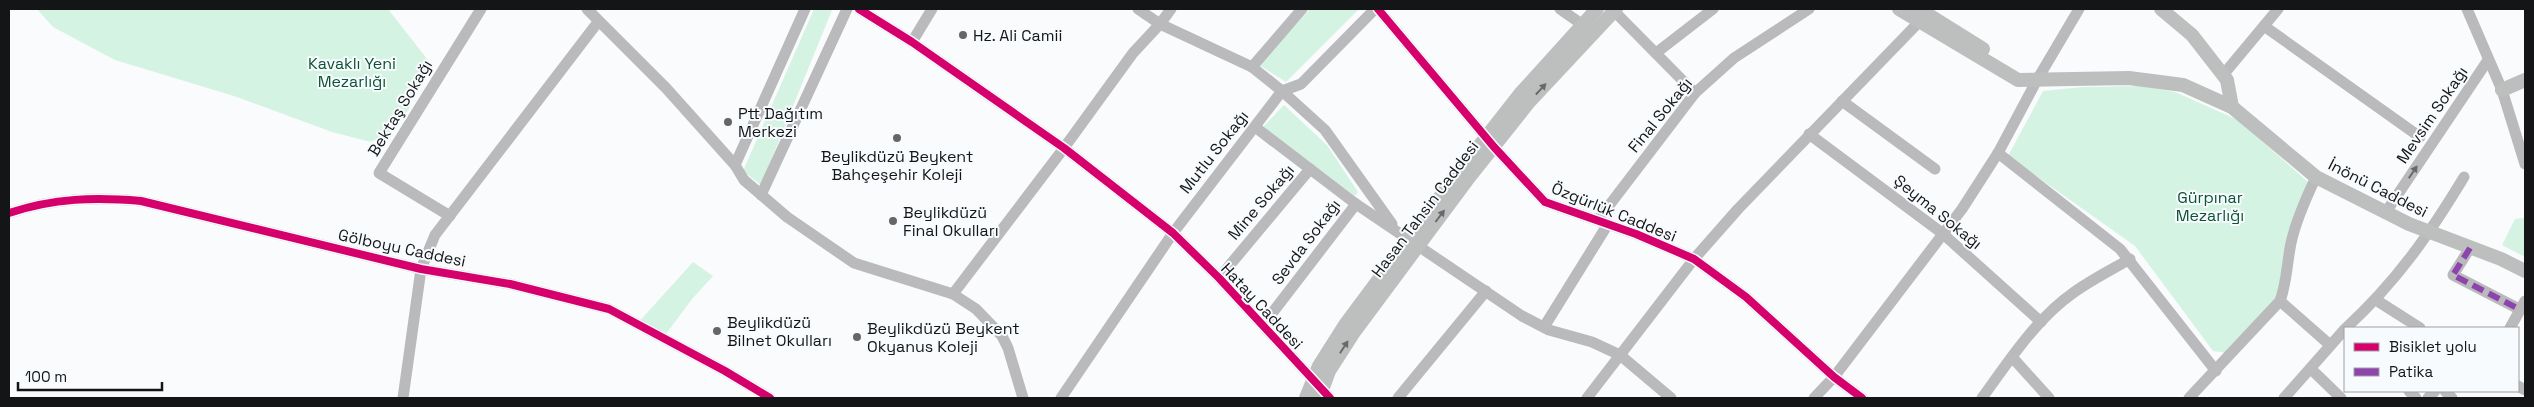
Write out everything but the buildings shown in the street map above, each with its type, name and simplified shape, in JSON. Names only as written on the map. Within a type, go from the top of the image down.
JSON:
[{"type":"main road","name":"Hasan Tahsin Caddesi","points":[[1491,142],[1520,94],[1597,9]]},
{"type":"main road","points":[[1899,9],[1919,15],[2018,80],[2035,80]]},
{"type":"main road","points":[[2162,9],[2192,35],[2223,74],[2227,80],[2232,107]]},
{"type":"main road","name":"Hasan Tahsin Caddesi","points":[[1306,398],[1321,392],[1319,366],[1345,325],[1408,238],[1491,142],[1615,10]]},
{"type":"main road","name":"İnönü Caddesi","points":[[2035,80],[2129,78],[2183,85],[2232,107],[2316,177],[2430,233],[2525,271]]},
{"type":"main road","points":[[2502,90],[2525,80]]},
{"type":"street","name":"Bektaş Sokağı","points":[[450,216],[379,173],[481,9]]},
{"type":"street","points":[[587,9],[666,88],[734,165],[744,180],[787,217],[854,263],[953,294],[976,308],[1002,336],[1023,398]]},
{"type":"street","points":[[734,165],[805,9]]},
{"type":"street","points":[[761,195],[847,9]]},
{"type":"street","name":"Hatay Caddesi","points":[[859,9],[912,42],[1064,148],[1172,233],[1219,278],[1321,392]]},
{"type":"street","points":[[912,42],[932,9]]},
{"type":"street","points":[[1138,9],[1160,24],[1252,67],[1282,91],[1325,130],[1408,238]]},
{"type":"street","points":[[953,294],[1064,148],[1133,53],[1171,9]]},
{"type":"street","points":[[1252,67],[1302,9]]},
{"type":"street","points":[[1560,9],[1583,24]]},
{"type":"street","points":[[1656,53],[1713,9]]},
{"type":"street","name":"Final Sokağı","points":[[1544,327],[1603,222],[1695,94],[1734,58],[1809,9]]},
{"type":"street","points":[[1814,398],[1834,377],[1962,209],[1998,153],[2035,80],[2080,9]]},
{"type":"street","points":[[2223,74],[2278,9]]},
{"type":"street","points":[[2467,9],[2502,90],[2522,146],[2525,164]]},
{"type":"street","points":[[1282,91],[1301,84],[1382,10]]},
{"type":"street","name":"Özgürlük Caddesi","points":[[1382,10],[1491,142],[1545,202],[1603,222],[1694,259],[1746,297],[1834,377],[1862,398]]},
{"type":"street","points":[[1615,10],[1695,94]]},
{"type":"street","points":[[1587,398],[1694,259],[1738,209],[1842,101],[1919,15]]},
{"type":"street","points":[[403,398],[420,269],[434,235],[598,22]]},
{"type":"street","points":[[2264,26],[2420,137]]},
{"type":"street","name":"Mevsim Sokağı","points":[[2386,212],[2488,60]]},
{"type":"street","name":"Mutlu Sokağı","points":[[1061,398],[1172,233],[1282,91]]},
{"type":"street","points":[[1842,101],[1936,168]]},
{"type":"street","points":[[1255,127],[1356,204],[1486,291],[1544,327],[1592,342],[1620,355],[1671,398]]},
{"type":"street","name":"Şeyma Sokağı","points":[[1809,134],[1942,233],[2041,322]]},
{"type":"street","points":[[1998,153],[2072,208],[2130,259],[2216,371]]},
{"type":"street","name":"Mine Sokağı","points":[[1219,278],[1310,169]]},
{"type":"street","points":[[2189,398],[2280,301],[2284,290],[2291,242],[2302,209],[2316,177]]},
{"type":"street","points":[[2347,327],[2376,300],[2430,233],[2464,177]]},
{"type":"street","name":"Gölboyu Caddesi","points":[[9,213],[57,201],[98,198],[141,201],[420,269],[510,284],[609,309],[725,371],[770,398]]},
{"type":"street","name":"Sevda Sokağı","points":[[1263,325],[1356,204]]},
{"type":"street","points":[[2470,248],[2453,275],[2522,305],[2511,327]]},
{"type":"street","points":[[1982,398],[2012,356],[2041,322],[2072,293],[2130,259]]},
{"type":"street","points":[[1398,398],[1486,291]]},
{"type":"street","points":[[2376,300],[2418,327]]},
{"type":"street","points":[[2280,301],[2330,345]]},
{"type":"street","points":[[2284,398],[2344,330]]},
{"type":"street","points":[[2012,356],[2049,398]]},
{"type":"street","points":[[2310,369],[2341,398]]},
{"type":"green space","name":"Kavaklı Yeni Mezarlığı","points":[[37,9],[388,9],[431,64],[415,88],[409,109],[390,133],[371,142],[332,132],[234,96],[115,60],[53,27]]},
{"type":"green space","points":[[814,9],[832,10],[761,185],[743,171]]},
{"type":"green space","points":[[1310,9],[1359,9],[1286,82],[1259,65]]},
{"type":"green space","name":"Gürpınar Mezarlığı","points":[[2142,86],[2175,92],[2238,120],[2308,182],[2283,280],[2274,302],[2227,353],[2213,351],[2135,246],[2008,156],[2043,91],[2082,87]]},
{"type":"green space","points":[[1284,105],[1327,145],[1358,192],[1355,196],[1263,127]]},
{"type":"green space","points":[[2525,218],[2525,257],[2502,245],[2515,219]]},
{"type":"green space","points":[[693,262],[713,276],[692,299],[663,338],[637,324]]},
{"type":"marked path","points":[[2470,248],[2453,275],[2519,309]]},
{"type":"cycle path","points":[[859,9],[912,42],[1064,148],[1173,233],[1219,278],[1330,398]]},
{"type":"cycle path","points":[[1378,9],[1494,147],[1545,202],[1636,234],[1694,259],[1746,297],[1834,377],[1862,398]]},
{"type":"cycle path","points":[[9,213],[42,204],[75,200],[141,201],[421,269],[510,284],[609,309],[725,371],[770,398]]},
{"type":"place","name":"Hz. Ali Camii","points":[[963,35]]},
{"type":"place","name":"Ptt Dağıtım Merkezi","points":[[728,122]]},
{"type":"place","name":"Beylikdüzü Beykent Bahçeşehir Koleji","points":[[897,138]]},
{"type":"place","name":"Beylikdüzü Final Okulları","points":[[893,221]]},
{"type":"place","name":"Beylikdüzü Bilnet Okulları","points":[[717,331]]},
{"type":"place","name":"Beylikdüzü Beykent Okyanus Koleji","points":[[857,337]]}]
